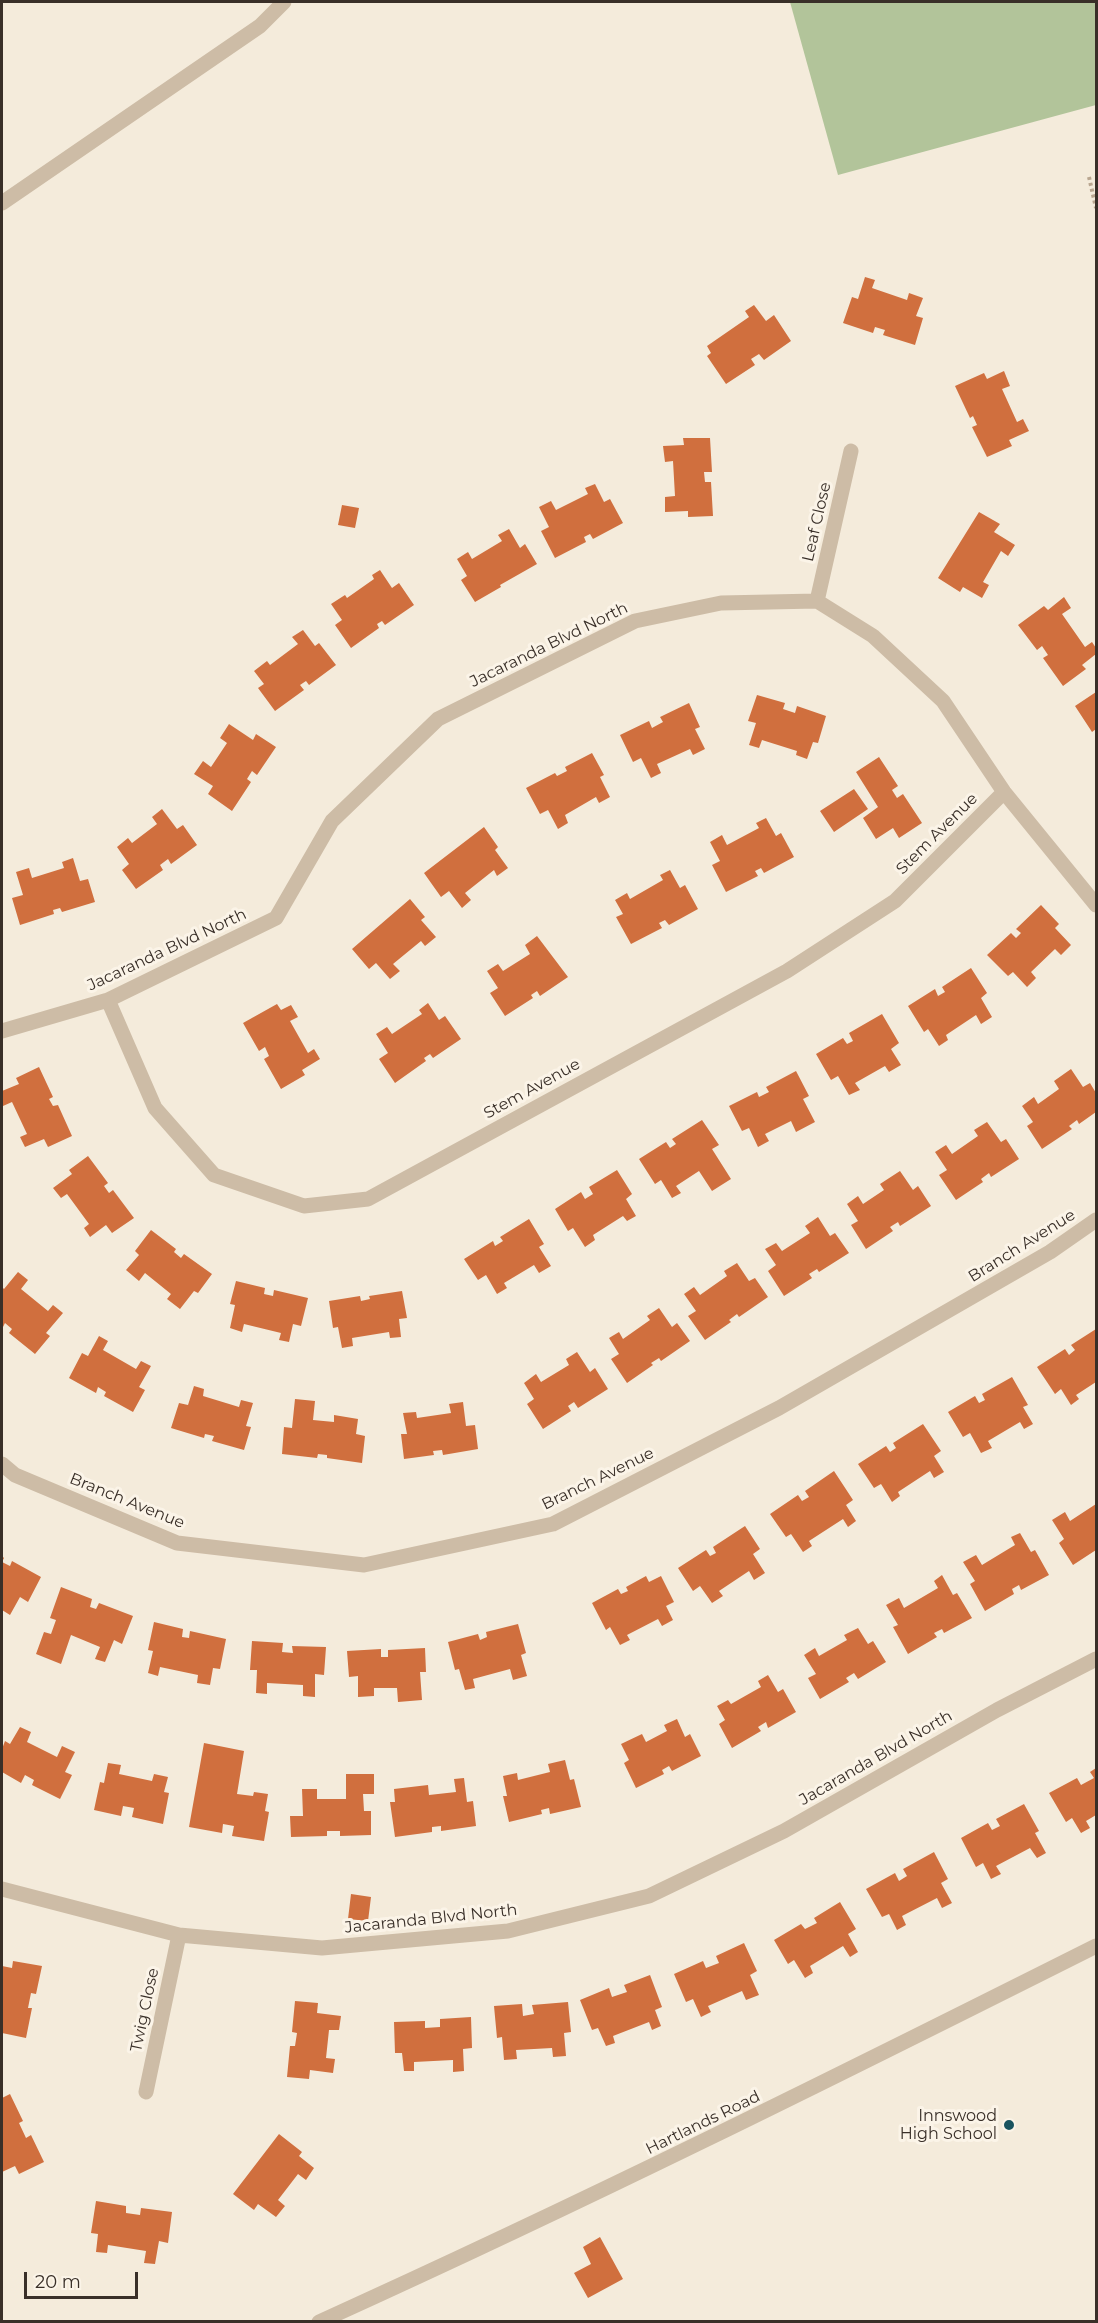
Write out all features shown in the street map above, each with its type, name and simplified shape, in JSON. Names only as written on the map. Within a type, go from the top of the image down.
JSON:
[{"type":"street","points":[[2,203],[260,26],[284,2]]},
{"type":"street","name":"Leaf Close","points":[[817,601],[851,451]]},
{"type":"street","points":[[817,601],[873,636],[943,701],[1004,792],[1096,905]]},
{"type":"street","name":"Jacaranda Blvd North","points":[[2,1031],[108,1000],[276,918],[332,821],[438,719],[635,621],[721,603],[817,601]]},
{"type":"street","name":"Stem Avenue","points":[[108,1000],[154,1108],[214,1175],[304,1206],[368,1199],[787,970],[895,902],[1004,792]]},
{"type":"street","name":"Branch Avenue","points":[[2,1464],[15,1475],[177,1543],[364,1565],[553,1524],[779,1408],[1050,1252],[1096,1220]]},
{"type":"street","name":"Jacaranda Blvd North","points":[[2,1889],[179,1935],[322,1948],[508,1931],[649,1896],[784,1831],[997,1710],[1096,1659]]},
{"type":"street","name":"Twig Close","points":[[146,2092],[179,1935]]},
{"type":"street","name":"Hartlands Road","points":[[319,2322],[515,2233],[698,2146],[1096,1946]]},
{"type":"path","points":[[1089,177],[1096,208]]},
{"type":"green space","points":[[790,2],[1096,2],[1096,105],[838,175]]},
{"type":"building","points":[[865,277],[875,280],[872,288],[907,300],[909,293],[923,298],[916,316],[923,318],[915,345],[883,335],[885,330],[875,327],[873,333],[843,323],[852,297],[858,299]]},
{"type":"building","points":[[754,305],[766,321],[774,315],[791,341],[764,360],[759,354],[751,359],[755,365],[726,384],[707,356],[711,353],[707,346],[749,317],[745,311]]},
{"type":"building","points":[[1004,371],[1010,386],[1002,389],[1017,422],[1023,419],[1029,431],[1009,440],[1012,446],[987,457],[972,427],[977,425],[973,416],[970,418],[955,386],[984,373],[987,379]]},
{"type":"building","points":[[683,438],[710,438],[712,472],[704,472],[705,482],[711,482],[713,516],[688,517],[688,511],[665,512],[665,497],[675,496],[673,461],[665,462],[663,446],[684,445]]},
{"type":"building","points":[[595,484],[604,502],[610,499],[623,523],[593,539],[590,534],[584,537],[586,542],[555,558],[541,531],[549,527],[539,507],[551,501],[556,510],[588,494],[585,488]]},
{"type":"building","points":[[342,505],[359,508],[355,528],[338,525]]},
{"type":"building","points":[[979,512],[1000,524],[994,532],[1015,545],[1008,556],[1001,551],[983,582],[989,585],[982,598],[963,587],[960,592],[938,578]]},
{"type":"building","points":[[509,529],[520,548],[525,544],[537,564],[475,602],[461,580],[467,576],[457,559],[468,552],[472,559],[502,541],[498,535]]},
{"type":"building","points":[[380,570],[392,588],[399,583],[414,605],[385,625],[382,621],[377,624],[379,628],[351,648],[335,625],[342,620],[331,604],[345,595],[347,598],[374,579],[372,575]]},
{"type":"building","points":[[1064,597],[1071,608],[1062,614],[1085,647],[1092,642],[1096,648],[1096,654],[1082,665],[1086,669],[1063,686],[1043,658],[1048,655],[1042,646],[1037,650],[1018,625],[1044,606],[1048,610]]},
{"type":"building","points":[[303,630],[315,646],[319,643],[336,665],[309,685],[306,681],[300,685],[304,690],[275,711],[258,688],[264,684],[254,671],[267,661],[270,665],[298,644],[292,637]]},
{"type":"building","points":[[1096,692],[1096,729],[1092,732],[1075,706]]},
{"type":"building","points":[[757,695],[785,703],[783,709],[795,713],[797,706],[826,716],[818,743],[813,742],[807,759],[796,755],[797,751],[762,740],[759,748],[749,745],[756,723],[748,721]]},
{"type":"building","points":[[689,703],[700,727],[695,729],[705,749],[693,755],[690,749],[657,764],[661,773],[651,778],[641,758],[633,762],[620,735],[649,721],[652,728],[663,722],[660,717]]},
{"type":"building","points":[[229,724],[253,740],[256,734],[276,747],[257,775],[252,771],[247,779],[251,782],[232,811],[208,794],[213,786],[194,774],[203,761],[211,767],[227,743],[220,738]]},
{"type":"building","points":[[592,753],[604,775],[600,777],[610,797],[599,803],[596,797],[565,815],[568,823],[558,829],[548,810],[540,814],[526,788],[555,773],[557,776],[567,771],[565,767]]},
{"type":"building","points":[[879,757],[898,786],[892,790],[897,798],[903,794],[922,823],[899,838],[893,828],[876,839],[863,818],[878,807],[856,772]]},
{"type":"building","points":[[854,789],[868,809],[834,832],[820,811]]},
{"type":"building","points":[[162,809],[177,829],[183,825],[197,845],[171,864],[168,859],[160,865],[163,870],[136,889],[122,870],[129,864],[117,847],[128,838],[132,843],[157,824],[152,817]]},
{"type":"building","points":[[766,818],[776,836],[781,833],[794,857],[764,873],[761,868],[755,871],[758,876],[726,892],[712,865],[720,861],[710,842],[722,835],[727,845],[759,828],[756,823]]},
{"type":"building","points":[[484,827],[498,847],[495,850],[508,868],[497,876],[494,870],[465,893],[471,900],[462,908],[449,891],[441,897],[424,873]]},
{"type":"building","points":[[73,858],[80,881],[88,879],[95,902],[62,912],[60,908],[53,910],[54,914],[20,925],[12,898],[23,895],[16,872],[29,868],[32,878],[64,868],[62,862]]},
{"type":"building","points":[[670,870],[680,888],[685,885],[698,909],[669,925],[665,920],[659,923],[662,928],[631,944],[616,917],[623,914],[615,900],[627,893],[630,899],[663,880],[660,875]]},
{"type":"building","points":[[410,899],[425,917],[421,920],[436,937],[425,946],[421,941],[393,964],[400,971],[390,979],[376,963],[369,969],[352,949]]},
{"type":"building","points":[[1041,905],[1059,924],[1055,928],[1071,945],[1061,955],[1055,949],[1031,972],[1036,978],[1027,987],[1013,972],[1008,976],[987,955],[1011,933],[1016,938],[1021,933],[1016,929]]},
{"type":"building","points":[[537,936],[568,977],[540,996],[537,991],[531,995],[533,998],[505,1016],[490,993],[498,988],[487,971],[498,964],[503,971],[530,954],[525,945]]},
{"type":"building","points":[[971,968],[987,993],[981,998],[992,1017],[981,1024],[976,1015],[946,1035],[948,1040],[939,1046],[928,1029],[924,1032],[908,1006],[935,989],[938,996],[945,992],[942,987]]},
{"type":"building","points":[[428,1003],[439,1020],[445,1016],[461,1039],[433,1058],[430,1054],[424,1058],[426,1061],[395,1083],[379,1059],[388,1053],[376,1034],[387,1027],[392,1034],[422,1014],[419,1010]]},
{"type":"building","points":[[277,1004],[281,1010],[291,1005],[298,1017],[290,1021],[308,1053],[314,1049],[320,1059],[302,1070],[305,1075],[281,1089],[264,1059],[269,1056],[265,1047],[259,1051],[243,1023]]},
{"type":"building","points":[[882,1014],[899,1043],[891,1049],[901,1065],[889,1072],[885,1066],[855,1083],[860,1090],[849,1095],[838,1076],[831,1080],[816,1054],[843,1038],[847,1044],[853,1041],[849,1033]]},
{"type":"building","points":[[39,1067],[53,1097],[49,1099],[53,1106],[58,1105],[72,1136],[48,1147],[44,1139],[25,1147],[20,1137],[27,1134],[12,1102],[3,1106],[2,1091],[19,1084],[16,1078]]},
{"type":"building","points":[[1071,1069],[1083,1087],[1090,1083],[1096,1093],[1096,1112],[1079,1124],[1077,1120],[1069,1126],[1072,1129],[1042,1149],[1027,1126],[1033,1122],[1022,1106],[1034,1097],[1038,1104],[1059,1089],[1054,1081]]},
{"type":"building","points":[[796,1071],[809,1096],[803,1099],[815,1122],[796,1132],[791,1121],[765,1134],[769,1141],[758,1147],[749,1128],[742,1131],[729,1106],[757,1092],[759,1097],[769,1092],[766,1087]]},
{"type":"building","points":[[702,1120],[719,1145],[712,1149],[731,1179],[712,1191],[699,1171],[676,1186],[681,1193],[672,1198],[661,1180],[655,1184],[639,1159],[666,1142],[670,1148],[676,1144],[672,1139]]},
{"type":"building","points":[[987,1122],[1001,1142],[1006,1139],[1019,1159],[991,1177],[989,1173],[981,1179],[983,1182],[956,1200],[939,1175],[947,1170],[935,1152],[946,1145],[952,1154],[978,1136],[974,1130]]},
{"type":"building","points":[[88,1156],[108,1183],[104,1186],[109,1193],[113,1190],[134,1218],[112,1233],[106,1225],[90,1237],[84,1228],[89,1224],[67,1194],[61,1198],[53,1188],[72,1174],[69,1170]]},
{"type":"building","points":[[617,1170],[632,1194],[626,1199],[636,1216],[627,1221],[623,1216],[593,1235],[595,1240],[585,1247],[573,1228],[568,1231],[555,1209],[581,1192],[585,1199],[593,1194],[589,1187]]},
{"type":"building","points":[[900,1171],[913,1190],[918,1186],[931,1206],[900,1226],[898,1222],[890,1227],[893,1231],[866,1249],[851,1225],[858,1221],[847,1204],[858,1196],[863,1204],[884,1190],[880,1184]]},
{"type":"building","points":[[818,1217],[830,1236],[835,1233],[849,1253],[819,1272],[817,1269],[809,1274],[812,1278],[784,1296],[768,1271],[776,1265],[765,1249],[776,1243],[782,1251],[810,1233],[805,1226]]},
{"type":"building","points":[[529,1219],[544,1244],[539,1247],[551,1266],[539,1273],[534,1265],[504,1283],[507,1288],[497,1294],[486,1275],[478,1280],[464,1259],[493,1241],[495,1246],[503,1241],[500,1237]]},
{"type":"building","points":[[151,1230],[176,1249],[174,1252],[181,1258],[184,1254],[212,1274],[198,1293],[194,1291],[180,1309],[167,1299],[171,1294],[145,1273],[139,1281],[126,1270],[139,1255],[135,1251]]},
{"type":"building","points":[[737,1263],[749,1281],[755,1278],[768,1297],[739,1317],[737,1314],[729,1320],[731,1322],[705,1340],[688,1316],[696,1311],[684,1294],[694,1287],[700,1295],[727,1276],[724,1271]]},
{"type":"building","points":[[18,1272],[28,1280],[21,1289],[48,1311],[53,1305],[63,1313],[46,1333],[50,1336],[35,1354],[9,1333],[12,1329],[5,1323],[2,1329],[2,1287],[4,1289]]},
{"type":"building","points":[[236,1281],[265,1288],[264,1294],[273,1296],[274,1290],[308,1298],[301,1326],[293,1324],[289,1342],[279,1340],[281,1333],[244,1324],[242,1332],[230,1328],[235,1305],[230,1304]]},
{"type":"building","points":[[402,1291],[407,1318],[399,1319],[401,1337],[390,1338],[389,1332],[352,1338],[353,1346],[342,1348],[338,1327],[333,1328],[329,1301],[360,1296],[361,1301],[370,1299],[369,1296]]},
{"type":"building","points":[[659,1308],[672,1327],[677,1323],[690,1341],[661,1361],[659,1358],[651,1363],[653,1365],[627,1383],[611,1359],[619,1354],[609,1338],[619,1332],[623,1339],[650,1320],[647,1316]]},
{"type":"building","points":[[1096,1329],[1096,1382],[1076,1395],[1079,1399],[1071,1405],[1061,1389],[1055,1394],[1037,1367],[1065,1349],[1069,1355],[1075,1350],[1071,1345]]},
{"type":"building","points":[[99,1336],[108,1341],[103,1350],[136,1369],[141,1361],[151,1366],[139,1387],[145,1390],[133,1412],[104,1396],[106,1392],[98,1387],[96,1393],[69,1378],[82,1353],[88,1356]]},
{"type":"building","points":[[577,1352],[590,1372],[595,1368],[608,1389],[578,1408],[574,1402],[568,1406],[571,1411],[543,1429],[527,1404],[534,1399],[524,1383],[536,1374],[541,1382],[569,1365],[566,1359]]},
{"type":"building","points":[[1012,1377],[1028,1405],[1023,1407],[1033,1424],[1024,1429],[1020,1422],[988,1441],[992,1448],[981,1453],[970,1433],[963,1437],[948,1412],[975,1396],[979,1403],[985,1400],[982,1394]]},
{"type":"building","points":[[194,1386],[204,1389],[203,1396],[239,1407],[241,1400],[253,1403],[246,1426],[251,1427],[244,1450],[212,1441],[214,1436],[205,1434],[204,1438],[171,1428],[179,1403],[188,1405]]},
{"type":"building","points":[[295,1399],[315,1401],[313,1420],[334,1422],[334,1415],[358,1419],[356,1434],[365,1436],[362,1463],[327,1458],[327,1455],[318,1454],[317,1458],[282,1454],[284,1427],[292,1428]]},
{"type":"building","points":[[463,1402],[466,1426],[475,1425],[478,1449],[443,1455],[442,1450],[433,1451],[434,1455],[404,1459],[401,1434],[407,1434],[403,1413],[416,1412],[417,1418],[451,1413],[449,1404]]},
{"type":"building","points":[[923,1424],[941,1451],[934,1456],[944,1472],[934,1478],[930,1471],[898,1492],[900,1496],[892,1502],[881,1484],[874,1488],[858,1464],[886,1446],[890,1452],[896,1448],[893,1443]]},
{"type":"building","points":[[834,1471],[853,1500],[846,1505],[856,1521],[848,1527],[843,1519],[809,1541],[812,1546],[803,1552],[791,1534],[786,1537],[770,1514],[798,1495],[802,1501],[809,1497],[805,1491]]},
{"type":"building","points":[[1096,1504],[1096,1550],[1073,1565],[1059,1543],[1064,1539],[1052,1520],[1065,1512],[1070,1521]]},
{"type":"building","points":[[745,1526],[760,1549],[753,1554],[765,1573],[754,1580],[749,1571],[719,1591],[723,1596],[712,1603],[700,1586],[693,1591],[678,1568],[706,1550],[710,1556],[716,1553],[713,1547]]},
{"type":"building","points":[[1020,1533],[1031,1552],[1035,1550],[1049,1575],[1021,1590],[1019,1585],[1012,1589],[1014,1594],[985,1611],[970,1584],[975,1581],[963,1562],[976,1555],[982,1565],[1015,1545],[1011,1537]]},
{"type":"building","points":[[12,1561],[41,1577],[28,1602],[20,1597],[10,1615],[2,1610],[2,1562],[10,1566]]},
{"type":"building","points":[[942,1575],[953,1595],[957,1593],[972,1618],[944,1633],[942,1629],[934,1633],[937,1637],[908,1654],[893,1627],[898,1625],[886,1605],[899,1598],[904,1608],[938,1588],[934,1581]]},
{"type":"building","points":[[646,1576],[649,1582],[661,1576],[674,1602],[666,1606],[673,1620],[662,1626],[658,1619],[627,1635],[630,1640],[620,1645],[610,1627],[606,1630],[592,1603],[618,1589],[621,1594],[628,1591],[626,1587]]},
{"type":"building","points":[[61,1587],[92,1599],[90,1607],[96,1609],[99,1603],[133,1616],[122,1644],[114,1640],[105,1662],[95,1659],[100,1647],[71,1635],[61,1664],[36,1654],[44,1632],[51,1634],[56,1620],[50,1618]]},
{"type":"building","points":[[154,1622],[183,1629],[182,1637],[189,1638],[190,1631],[226,1639],[220,1669],[213,1668],[210,1685],[197,1683],[198,1675],[160,1667],[158,1676],[148,1673],[153,1651],[148,1650]]},
{"type":"building","points":[[518,1624],[526,1653],[521,1655],[527,1676],[513,1680],[510,1669],[473,1679],[475,1688],[465,1690],[459,1669],[455,1670],[448,1642],[478,1634],[480,1640],[487,1637],[486,1632]]},
{"type":"building","points":[[858,1628],[868,1644],[873,1641],[886,1662],[858,1679],[854,1673],[846,1678],[849,1682],[820,1699],[808,1678],[816,1674],[804,1655],[815,1648],[819,1656],[847,1640],[844,1635]]},
{"type":"building","points":[[252,1641],[283,1643],[282,1652],[293,1653],[292,1646],[326,1647],[324,1675],[315,1674],[315,1697],[303,1696],[303,1685],[267,1683],[267,1694],[256,1693],[257,1670],[250,1670]]},
{"type":"building","points":[[425,1648],[426,1672],[420,1672],[422,1700],[398,1702],[397,1688],[374,1688],[374,1696],[358,1697],[358,1676],[349,1677],[347,1651],[381,1649],[381,1657],[388,1657],[388,1650]]},
{"type":"building","points":[[768,1675],[778,1692],[783,1689],[796,1712],[768,1728],[766,1722],[758,1727],[761,1731],[732,1748],[719,1724],[725,1720],[717,1706],[728,1700],[731,1704],[761,1687],[758,1681]]},
{"type":"building","points":[[677,1719],[685,1737],[690,1734],[701,1756],[672,1771],[669,1766],[662,1770],[664,1774],[636,1788],[624,1763],[629,1760],[621,1744],[642,1734],[646,1742],[667,1731],[664,1725]]},
{"type":"building","points":[[20,1727],[31,1732],[27,1742],[57,1757],[62,1746],[75,1752],[65,1772],[72,1775],[60,1799],[32,1785],[34,1780],[25,1775],[21,1783],[2,1772],[2,1749],[5,1741],[10,1744]]},
{"type":"building","points":[[204,1743],[244,1751],[237,1794],[253,1796],[254,1792],[268,1794],[265,1811],[269,1812],[264,1841],[232,1836],[234,1826],[223,1824],[222,1833],[189,1827]]},
{"type":"building","points":[[565,1760],[570,1780],[574,1779],[581,1807],[550,1814],[549,1808],[541,1810],[542,1814],[509,1822],[503,1796],[507,1796],[503,1776],[517,1773],[518,1780],[550,1772],[548,1764]]},
{"type":"building","points":[[108,1763],[121,1765],[119,1774],[152,1781],[154,1774],[168,1777],[164,1792],[169,1793],[163,1824],[132,1817],[134,1808],[123,1806],[121,1816],[94,1810],[100,1782],[104,1783]]},
{"type":"building","points":[[1096,1768],[1096,1815],[1086,1821],[1090,1828],[1081,1833],[1072,1818],[1066,1822],[1049,1793],[1077,1778],[1081,1785],[1094,1778],[1090,1772]]},
{"type":"building","points":[[346,1774],[374,1774],[374,1794],[363,1794],[364,1811],[371,1811],[371,1835],[340,1836],[340,1831],[327,1831],[327,1836],[291,1837],[290,1816],[303,1816],[302,1789],[317,1789],[317,1799],[346,1799]]},
{"type":"building","points":[[464,1778],[467,1802],[473,1801],[476,1826],[441,1831],[441,1826],[432,1827],[432,1832],[395,1837],[390,1802],[395,1802],[394,1789],[428,1785],[429,1795],[456,1792],[454,1779]]},
{"type":"building","points":[[1024,1804],[1039,1831],[1035,1833],[1046,1853],[1037,1858],[1030,1848],[996,1866],[1001,1874],[991,1879],[983,1863],[976,1867],[961,1838],[988,1823],[992,1830],[1000,1826],[996,1819]]},
{"type":"building","points":[[934,1852],[948,1879],[941,1883],[952,1903],[942,1908],[937,1898],[902,1916],[906,1925],[897,1930],[889,1914],[882,1917],[866,1889],[895,1873],[899,1881],[907,1876],[903,1869]]},
{"type":"building","points":[[351,1894],[371,1897],[368,1921],[348,1919]]},
{"type":"building","points":[[840,1902],[856,1929],[848,1934],[858,1952],[850,1957],[843,1946],[810,1966],[813,1973],[805,1978],[794,1960],[788,1964],[774,1940],[801,1924],[805,1929],[817,1923],[814,1918]]},
{"type":"building","points":[[744,1943],[757,1971],[750,1975],[759,1995],[746,2000],[742,1991],[708,2006],[711,2012],[701,2017],[693,1999],[686,2002],[674,1974],[703,1961],[706,1968],[719,1963],[716,1956]]},
{"type":"building","points":[[13,1961],[42,1966],[36,1994],[31,1993],[28,2008],[32,2008],[26,2038],[2,2033],[2,1966],[12,1968]]},
{"type":"building","points":[[650,1975],[662,2007],[655,2010],[661,2026],[652,2030],[649,2022],[613,2036],[615,2043],[606,2046],[598,2028],[592,2030],[580,2000],[609,1988],[612,1997],[627,1992],[624,1985]]},
{"type":"building","points":[[295,2001],[318,2003],[317,2013],[341,2016],[339,2030],[329,2030],[326,2058],[335,2059],[333,2073],[310,2070],[309,2079],[287,2077],[290,2046],[295,2046],[297,2033],[292,2032]]},
{"type":"building","points":[[568,2002],[571,2032],[564,2033],[566,2056],[553,2057],[552,2048],[516,2050],[517,2059],[504,2060],[502,2037],[497,2038],[494,2006],[522,2004],[523,2016],[534,2014],[532,2005]]},
{"type":"building","points":[[471,2017],[472,2048],[463,2049],[464,2071],[453,2072],[453,2060],[414,2062],[414,2071],[404,2071],[402,2053],[395,2053],[394,2022],[425,2021],[425,2028],[440,2027],[440,2019]]},
{"type":"building","points":[[10,2094],[23,2121],[19,2123],[26,2138],[31,2135],[44,2162],[19,2174],[15,2166],[2,2172],[2,2098]]},
{"type":"building","points":[[279,2134],[302,2152],[299,2156],[314,2168],[306,2180],[298,2174],[278,2200],[285,2206],[276,2217],[258,2204],[254,2210],[233,2194]]},
{"type":"building","points":[[96,2201],[126,2206],[126,2213],[140,2215],[141,2208],[172,2212],[168,2243],[159,2241],[155,2264],[144,2263],[146,2251],[108,2245],[107,2253],[96,2252],[98,2234],[91,2233]]},
{"type":"building","points":[[600,2237],[623,2279],[588,2298],[574,2273],[591,2264],[583,2247]]},
{"type":"place","name":"Innswood High School","points":[[1009,2125]]}]
